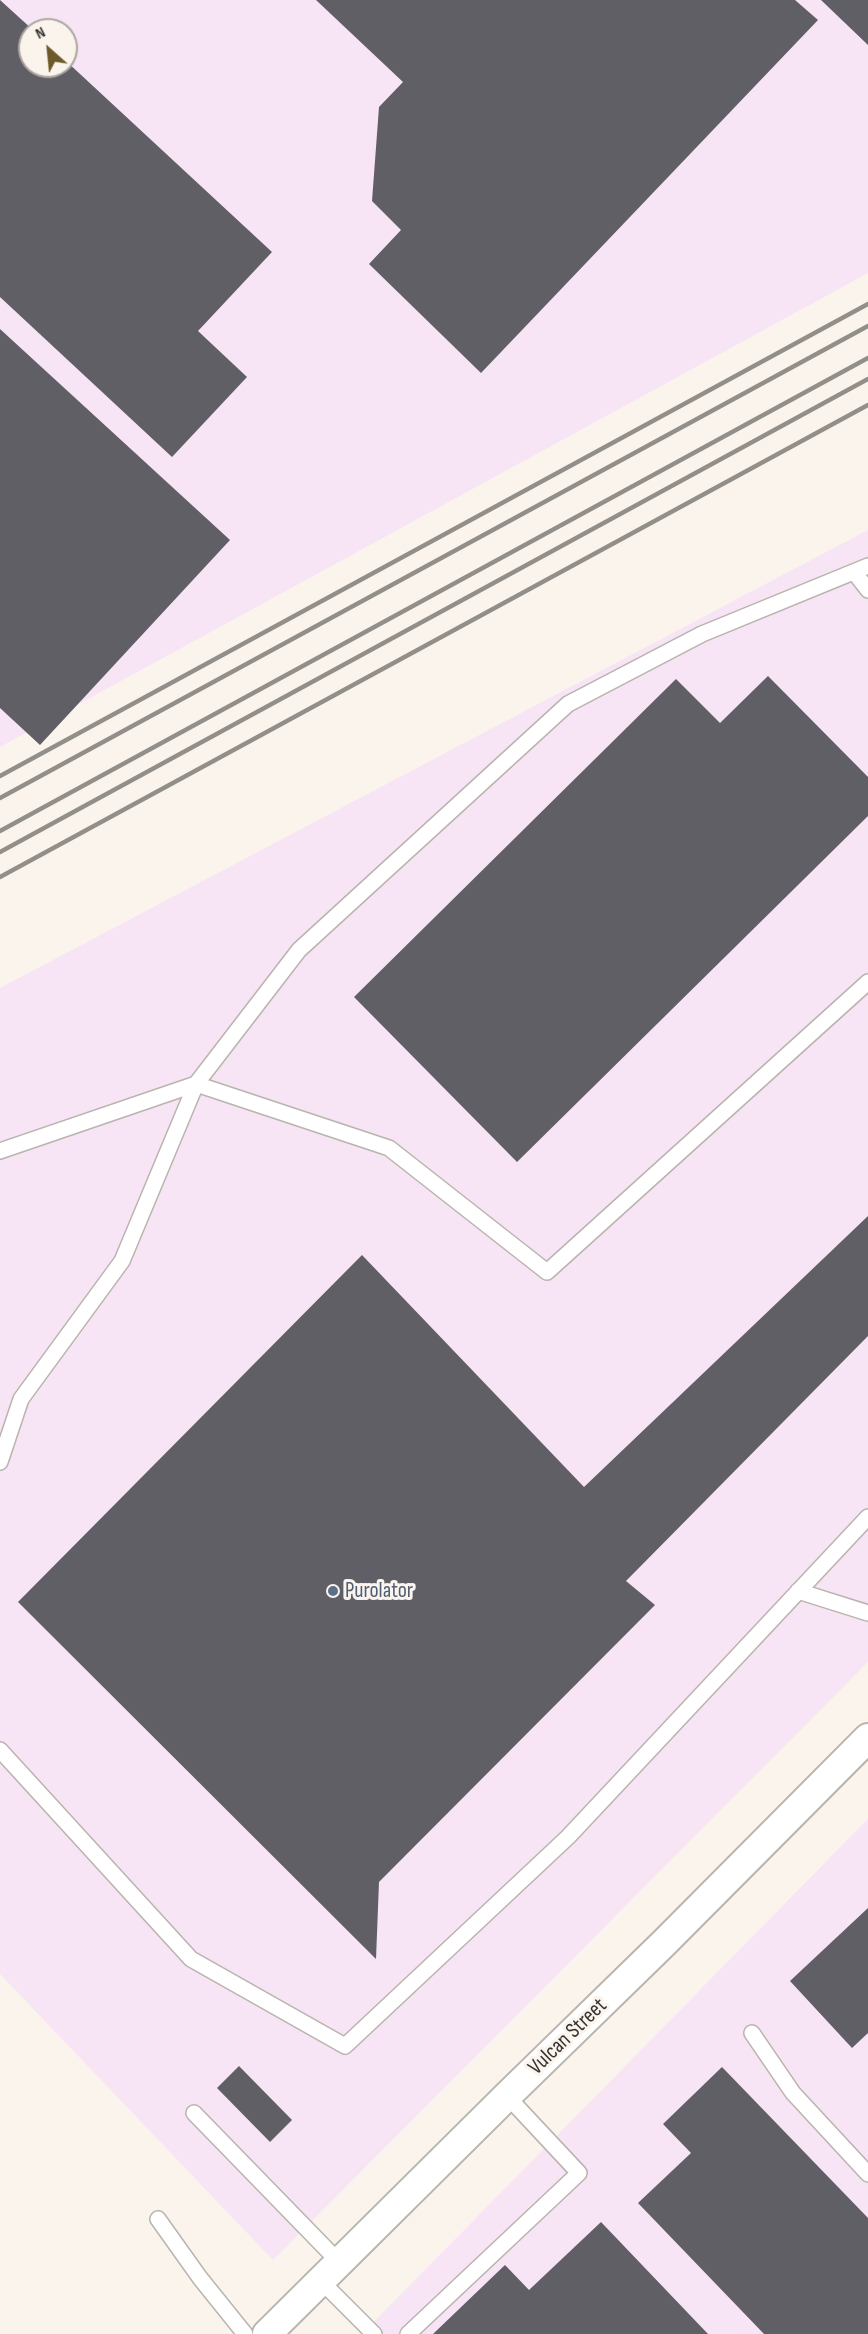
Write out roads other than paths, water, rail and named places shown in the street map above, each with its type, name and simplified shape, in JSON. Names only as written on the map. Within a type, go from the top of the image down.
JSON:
[{"type":"street","name":"Vulcan Street","points":[[267,2334],[664,1943],[868,1738]]},
{"type":"lane","points":[[0,1461],[21,1399],[122,1261],[196,1084],[299,950],[568,704],[702,633],[861,569],[868,590]]},
{"type":"lane","points":[[0,1151],[196,1084],[389,1148],[547,1272],[868,982]]},
{"type":"lane","points":[[0,1750],[191,1959],[345,2046],[568,1838],[868,1517]]},
{"type":"lane","points":[[798,1591],[868,1614]]},
{"type":"lane","points":[[752,2033],[793,2093],[868,2174]]},
{"type":"lane","points":[[408,2334],[579,2173],[507,2096]]},
{"type":"lane","points":[[194,2113],[330,2272],[374,2334]]},
{"type":"lane","points":[[158,2219],[200,2278],[245,2334]]},
{"type":"railway","points":[[0,776],[868,304]]},
{"type":"railway","points":[[0,798],[868,326]]},
{"type":"railway","points":[[0,831],[868,358]]},
{"type":"railway","points":[[0,852],[868,379]]},
{"type":"railway","points":[[0,877],[868,405]]},
{"type":"place","name":"Purolator","points":[[333,1591]]}]
